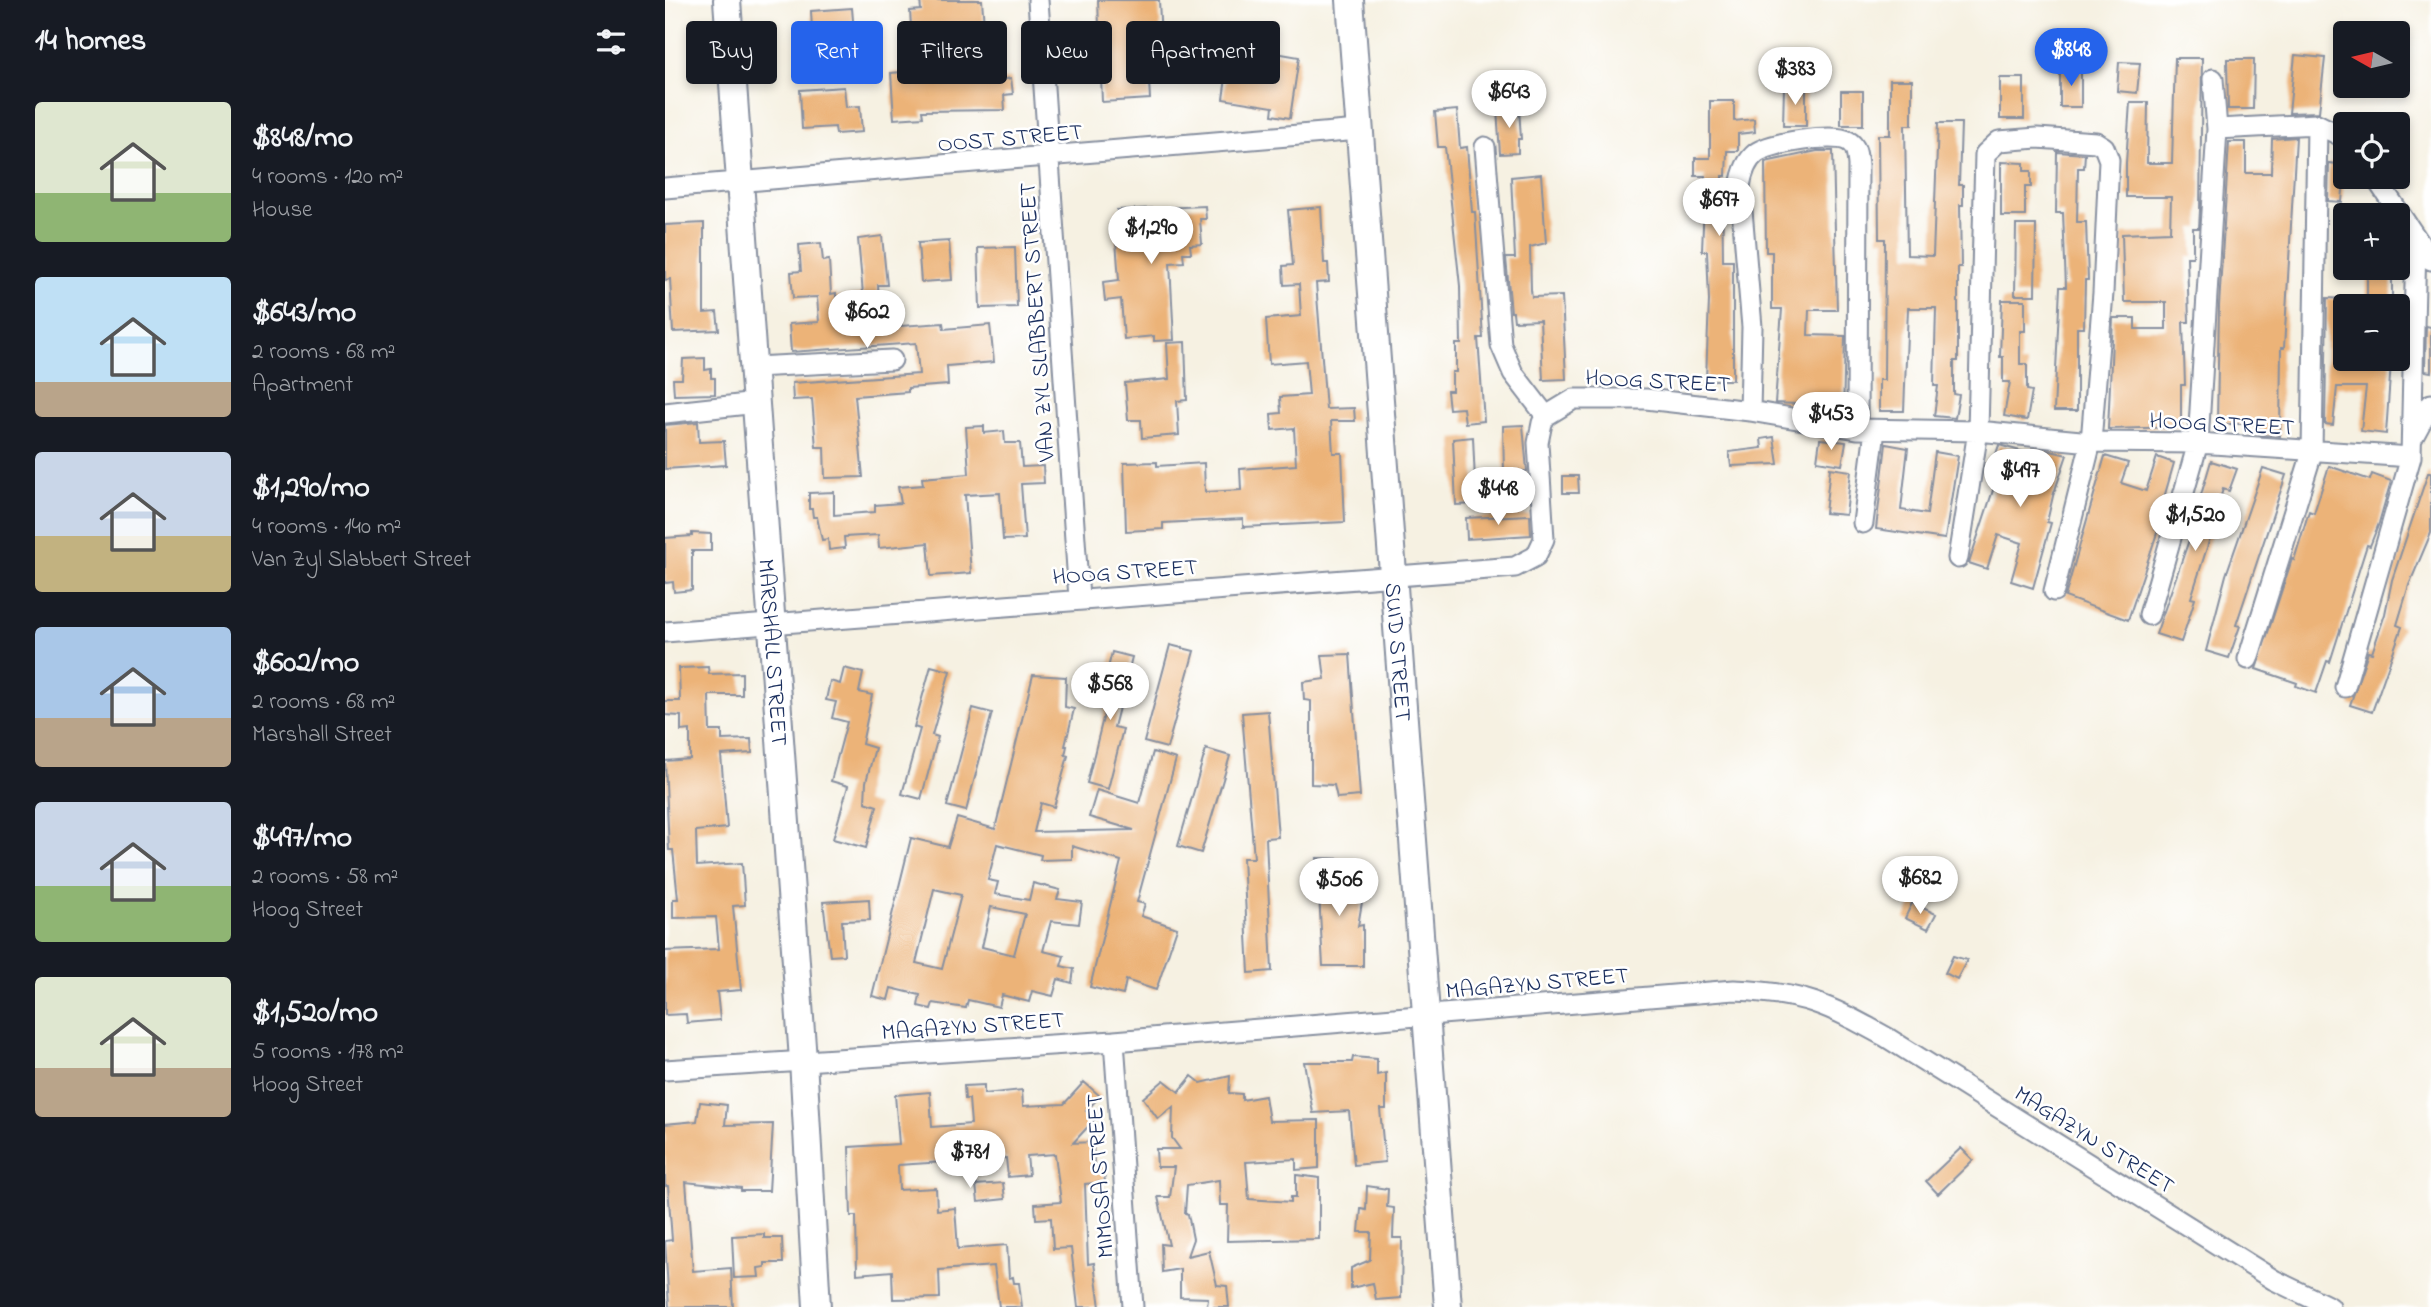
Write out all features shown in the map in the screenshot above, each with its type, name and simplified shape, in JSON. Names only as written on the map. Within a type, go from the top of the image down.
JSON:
[{"type":"street","name":"MARSHALL STREET","points":[[727,0],[803,1060],[817,1307]]},
{"type":"street","name":"VAN ZYL SLABBERT STREET","points":[[1038,0],[1051,158],[1079,598]]},
{"type":"street","name":"SUID STREET","points":[[1350,0],[1429,1017],[1448,1307]]},
{"type":"street","points":[[2149,615],[2198,443],[2217,129],[2213,79]]},
{"type":"street","points":[[2217,129],[2317,124],[2333,132]]},
{"type":"street","points":[[2248,659],[2312,453],[2317,124]]},
{"type":"street","name":"OOST STREET","points":[[665,188],[740,184],[1359,130]]},
{"type":"street","points":[[1958,558],[1978,431],[1986,154],[1999,141],[2037,138],[2087,140],[2104,147],[2109,160],[2103,293],[2091,442],[2054,591]]},
{"type":"street","points":[[1750,411],[1752,327],[1740,187],[1744,170],[1754,155],[1764,147],[1811,140],[1845,139],[1855,148],[1858,165],[1866,430],[1863,523]]},
{"type":"street","points":[[1485,147],[1501,345],[1513,373],[1546,416]]},
{"type":"street","points":[[2383,189],[2431,260]]},
{"type":"street","points":[[2411,450],[2416,241]]},
{"type":"street","points":[[754,367],[892,360]]},
{"type":"street","name":"HOOG STREET","points":[[665,632],[1079,598],[1515,567],[1536,556],[1544,539],[1538,443],[1546,416],[1574,399],[1612,398],[1750,411],[1866,430],[1978,431],[2091,442],[2198,443],[2312,453],[2411,450]]},
{"type":"street","points":[[665,413],[757,403]]},
{"type":"street","points":[[2344,687],[2411,450],[2431,404]]},
{"type":"street","name":"MAGAZYN STREET","points":[[665,1070],[1114,1041],[1734,990],[1768,991],[1816,1001],[1887,1037],[2274,1280],[2330,1307]]},
{"type":"street","name":"MIMOSA STREET","points":[[1114,1041],[1133,1307]]},
{"type":"building","points":[[920,0],[982,0],[984,21],[911,21],[910,11],[921,10]]},
{"type":"building","points":[[1098,0],[1159,0],[1160,21],[1126,21],[1126,84],[1149,84],[1150,99],[1102,102],[1101,84],[1112,84],[1112,21],[1099,21]]},
{"type":"building","points":[[852,8],[853,21],[812,21],[811,11]]},
{"type":"building","points":[[1280,54],[1299,57],[1290,118],[1272,115],[1273,107],[1223,99],[1225,84],[1280,84]]},
{"type":"building","points":[[2295,55],[2325,58],[2319,112],[2289,113]]},
{"type":"building","points":[[2175,58],[2202,58],[2199,228],[2193,228],[2193,257],[2187,257],[2189,322],[2183,322],[2185,385],[2181,385],[2181,427],[2108,429],[2113,318],[2135,318],[2135,329],[2166,329],[2166,302],[2124,302],[2122,234],[2170,232],[2171,197],[2126,197],[2126,163],[2130,102],[2148,102],[2147,163],[2172,163]]},
{"type":"building","points":[[2227,59],[2254,59],[2253,109],[2228,109]]},
{"type":"building","points":[[2119,62],[2140,63],[2137,93],[2117,91]]},
{"type":"building","points":[[2060,70],[2081,70],[2081,107],[2060,107]]},
{"type":"building","points":[[897,72],[897,84],[1007,84],[1007,79],[1011,78],[1013,94],[1004,95],[1005,110],[922,111],[923,117],[894,119],[891,73]]},
{"type":"building","points":[[2000,78],[2024,78],[2024,119],[2000,119]]},
{"type":"building","points":[[1890,80],[1912,80],[1912,125],[1905,125],[1907,255],[1933,256],[1938,123],[1961,123],[1959,185],[1963,185],[1963,205],[1960,205],[1961,267],[1958,267],[1958,361],[1954,361],[1954,394],[1959,395],[1955,418],[1934,416],[1938,386],[1934,386],[1936,308],[1908,308],[1904,411],[1879,411],[1879,380],[1884,380],[1885,239],[1879,239],[1878,135],[1890,135]]},
{"type":"building","points":[[844,87],[846,107],[860,106],[862,132],[836,134],[835,127],[802,129],[800,90]]},
{"type":"building","points":[[1784,87],[1806,87],[1806,126],[1783,126]]},
{"type":"building","points":[[1841,91],[1863,91],[1863,125],[1841,125]]},
{"type":"building","points":[[1710,101],[1734,101],[1734,121],[1754,119],[1755,132],[1738,134],[1738,151],[1727,151],[1726,176],[1722,176],[1723,261],[1733,261],[1733,380],[1706,380],[1709,300],[1707,251],[1702,251],[1705,176],[1695,176],[1695,158],[1710,158]]},
{"type":"building","points":[[1519,108],[1521,139],[1518,139],[1518,153],[1500,154],[1497,109]]},
{"type":"building","points":[[1457,110],[1460,148],[1467,147],[1472,212],[1475,212],[1483,338],[1478,338],[1484,421],[1465,423],[1463,408],[1449,409],[1447,391],[1452,391],[1452,372],[1456,372],[1456,344],[1461,344],[1460,286],[1445,147],[1438,147],[1435,112]]},
{"type":"building","points":[[2296,137],[2284,348],[2281,348],[2280,436],[2259,435],[2259,424],[2217,424],[2219,306],[2229,142],[2246,142],[2246,173],[2271,173],[2272,139]]},
{"type":"building","points":[[1817,151],[1833,151],[1837,310],[1809,310],[1808,335],[1845,336],[1843,414],[1821,410],[1821,405],[1775,403],[1782,309],[1772,309],[1772,252],[1766,252],[1765,162]]},
{"type":"building","points":[[2057,152],[2085,154],[2084,168],[2078,168],[2077,222],[2086,222],[2088,280],[2085,280],[2084,328],[2077,328],[2077,411],[2054,411],[2060,287],[2066,287],[2063,213],[2056,213]]},
{"type":"building","points":[[2001,162],[2024,163],[2024,171],[2031,171],[2031,187],[2025,187],[2025,216],[2001,216]]},
{"type":"building","points":[[2329,163],[2333,164],[2333,189],[2343,189],[2342,202],[2328,201]]},
{"type":"building","points":[[1541,174],[1546,243],[1530,247],[1531,290],[1532,297],[1562,296],[1566,379],[1543,380],[1540,320],[1514,321],[1511,312],[1506,258],[1515,258],[1511,177]]},
{"type":"building","points":[[1205,206],[1206,219],[1200,219],[1202,244],[1190,245],[1191,253],[1183,253],[1184,262],[1170,263],[1174,340],[1154,341],[1154,336],[1124,339],[1121,299],[1105,301],[1103,282],[1119,280],[1115,228],[1119,227],[1117,210]]},
{"type":"building","points":[[1321,207],[1324,263],[1328,263],[1329,282],[1316,283],[1326,409],[1354,408],[1355,421],[1331,421],[1333,453],[1342,453],[1345,522],[1243,527],[1243,519],[1163,523],[1163,529],[1126,531],[1124,463],[1157,462],[1157,466],[1204,463],[1205,492],[1241,490],[1240,469],[1296,465],[1294,428],[1272,430],[1271,414],[1281,413],[1280,397],[1309,395],[1306,361],[1269,364],[1266,319],[1301,316],[1299,284],[1284,285],[1283,266],[1293,265],[1288,210]]},
{"type":"building","points":[[704,223],[704,313],[717,312],[719,330],[673,332],[670,279],[665,280],[665,225]]},
{"type":"building","points":[[2016,225],[2036,225],[2035,295],[2015,295]]},
{"type":"building","points":[[882,236],[887,285],[878,285],[880,318],[901,316],[901,326],[943,323],[944,329],[990,325],[994,362],[947,366],[948,385],[908,388],[908,392],[855,396],[863,477],[825,478],[824,447],[816,447],[812,399],[793,400],[792,383],[919,374],[916,343],[791,352],[789,324],[819,322],[817,297],[793,298],[791,272],[801,271],[799,245],[821,243],[823,261],[829,260],[831,294],[836,293],[836,297],[863,294],[858,239]]},
{"type":"building","points":[[949,241],[952,280],[921,282],[918,243]]},
{"type":"building","points":[[1015,247],[1017,307],[980,308],[978,248]]},
{"type":"building","points":[[2367,280],[2392,280],[2392,294],[2367,294]]},
{"type":"building","points":[[2327,298],[2333,298],[2333,371],[2390,371],[2386,434],[2361,431],[2366,387],[2337,387],[2333,425],[2325,424]]},
{"type":"building","points":[[2002,300],[2025,300],[2025,331],[2020,331],[2020,364],[2027,364],[2027,390],[2032,391],[2027,420],[2004,416],[2010,382],[2003,382],[2003,357],[2000,357]]},
{"type":"building","points":[[2426,326],[2431,327],[2431,372],[2425,371]]},
{"type":"building","points":[[1185,342],[1187,400],[1177,401],[1179,435],[1142,438],[1141,420],[1128,420],[1125,383],[1169,379],[1167,343]]},
{"type":"building","points":[[705,358],[705,370],[711,369],[711,378],[715,378],[715,394],[674,395],[673,379],[682,379],[683,359]]},
{"type":"building","points":[[698,422],[699,442],[724,441],[726,465],[665,469],[665,425]]},
{"type":"building","points":[[1523,425],[1527,471],[1504,472],[1503,426]]},
{"type":"building","points":[[984,426],[984,433],[1004,431],[1005,443],[1020,443],[1022,467],[1043,466],[1044,483],[1021,484],[1025,539],[1003,540],[1000,493],[965,495],[971,573],[931,576],[928,543],[879,548],[878,535],[844,537],[845,548],[829,550],[828,539],[822,540],[817,517],[813,517],[812,509],[809,509],[809,493],[834,492],[834,515],[875,512],[875,505],[901,503],[898,487],[923,485],[922,478],[969,474],[966,427]]},
{"type":"building","points":[[1473,437],[1476,504],[1456,505],[1453,439]]},
{"type":"building","points":[[1774,437],[1778,464],[1731,466],[1729,452],[1762,448],[1761,439]]},
{"type":"building","points":[[1820,439],[1846,442],[1842,465],[1817,461]]},
{"type":"building","points":[[1886,444],[1908,448],[1901,510],[1927,514],[1935,452],[1958,456],[1945,539],[1876,529]]},
{"type":"building","points":[[1999,445],[2045,458],[2047,450],[2067,455],[2053,496],[2047,522],[2051,523],[2033,588],[2011,581],[2022,543],[1998,535],[1987,569],[1969,563],[1996,481],[1988,478]]},
{"type":"building","points":[[2105,456],[2128,463],[2121,483],[2146,491],[2157,457],[2174,463],[2155,529],[2158,530],[2128,620],[2065,597]]},
{"type":"building","points":[[2211,461],[2237,469],[2229,491],[2223,489],[2191,598],[2195,599],[2181,642],[2156,634],[2196,520],[2194,519]]},
{"type":"building","points":[[2329,466],[2370,480],[2372,474],[2391,481],[2379,523],[2370,546],[2367,545],[2330,662],[2327,661],[2316,693],[2296,686],[2297,683],[2256,669],[2309,511],[2314,513]]},
{"type":"building","points":[[1830,468],[1851,471],[1846,515],[1825,513]]},
{"type":"building","points":[[2263,468],[2286,475],[2236,625],[2240,626],[2229,658],[2206,651],[2226,575]]},
{"type":"building","points":[[2428,473],[2431,473],[2431,533],[2409,585],[2397,625],[2402,627],[2372,712],[2350,705],[2368,652],[2372,653],[2385,614],[2392,580]]},
{"type":"building","points":[[1563,476],[1578,476],[1579,493],[1563,493]]},
{"type":"building","points":[[1530,515],[1531,535],[1467,539],[1466,518]]},
{"type":"building","points":[[692,533],[711,534],[711,551],[692,551],[692,590],[674,592],[673,582],[665,583],[665,538],[692,536]]},
{"type":"building","points":[[1170,645],[1194,651],[1167,748],[1144,742]]},
{"type":"building","points":[[1112,652],[1132,657],[1114,727],[1123,729],[1108,789],[1087,783],[1107,702],[1100,700]]},
{"type":"building","points":[[1350,654],[1360,796],[1337,798],[1334,785],[1311,784],[1311,701],[1304,700],[1303,682],[1325,679],[1322,655]]},
{"type":"building","points":[[931,666],[950,671],[932,735],[938,737],[921,799],[902,794],[920,729],[914,727]]},
{"type":"building","points":[[708,667],[709,674],[742,673],[742,695],[709,695],[710,731],[722,731],[722,740],[751,739],[752,753],[721,755],[727,828],[696,831],[697,866],[742,863],[745,905],[733,906],[741,990],[717,992],[720,1020],[687,1023],[686,1014],[665,1015],[665,951],[719,949],[716,917],[673,918],[673,899],[678,899],[673,850],[669,850],[665,761],[690,759],[690,730],[681,731],[681,716],[665,715],[665,701],[680,701],[679,668]]},
{"type":"building","points":[[844,668],[863,673],[859,692],[872,695],[862,744],[875,748],[866,782],[865,802],[877,806],[866,848],[833,839],[848,786],[831,781],[847,722],[832,718],[836,702],[826,700],[830,681],[840,684]]},
{"type":"building","points":[[1033,675],[1066,677],[1065,707],[1074,709],[1065,746],[1065,755],[1068,756],[1054,807],[1041,803],[1034,832],[1134,830],[1089,817],[1097,790],[1139,803],[1153,752],[1176,759],[1137,902],[1145,904],[1141,916],[1177,928],[1156,990],[1126,980],[1123,995],[1090,987],[1121,861],[1072,846],[1072,859],[1040,860],[1041,855],[997,844],[988,880],[998,882],[995,894],[1029,900],[1033,883],[1060,890],[1057,899],[1082,902],[1079,924],[1051,921],[1043,951],[1064,956],[1061,966],[1074,969],[1072,983],[1058,979],[1053,996],[1032,991],[1029,1002],[1002,995],[999,1007],[968,1000],[966,1008],[933,1003],[931,1009],[918,1006],[920,995],[891,988],[888,1000],[872,996],[911,838],[948,847],[957,818],[995,829]],"holes":[[[934,889],[961,895],[942,969],[916,963]],[[991,907],[1025,914],[1014,955],[982,947]]]},
{"type":"building","points":[[973,708],[992,713],[966,811],[947,806]]},
{"type":"building","points":[[1268,711],[1278,837],[1266,838],[1272,971],[1249,973],[1243,858],[1254,858],[1242,713]]},
{"type":"building","points":[[1206,749],[1230,756],[1201,853],[1178,846]]},
{"type":"building","points":[[1317,858],[1342,859],[1343,892],[1363,896],[1358,926],[1363,925],[1363,966],[1323,966]]},
{"type":"building","points":[[869,899],[870,920],[842,921],[844,955],[830,956],[823,902]]},
{"type":"building","points":[[1912,903],[1936,914],[1928,929],[1905,918]]},
{"type":"building","points":[[1953,956],[1967,960],[1957,979],[1945,973]]},
{"type":"building","points":[[1353,1057],[1377,1059],[1377,1075],[1386,1073],[1386,1109],[1380,1109],[1385,1162],[1354,1165],[1349,1111],[1313,1113],[1304,1062],[1352,1062]]},
{"type":"building","points":[[1192,1076],[1201,1083],[1230,1076],[1229,1093],[1242,1094],[1242,1100],[1265,1096],[1269,1121],[1319,1120],[1319,1168],[1296,1170],[1296,1159],[1246,1162],[1249,1199],[1291,1202],[1291,1197],[1296,1197],[1296,1175],[1319,1178],[1319,1239],[1227,1241],[1228,1205],[1220,1205],[1219,1180],[1187,1185],[1185,1213],[1188,1214],[1193,1239],[1187,1256],[1209,1251],[1217,1285],[1227,1286],[1229,1307],[1207,1307],[1208,1298],[1180,1297],[1180,1269],[1162,1272],[1161,1244],[1169,1245],[1158,1197],[1170,1197],[1174,1167],[1157,1167],[1156,1149],[1180,1149],[1172,1138],[1173,1107],[1158,1119],[1143,1098],[1164,1080],[1179,1092]]},
{"type":"building","points":[[1084,1082],[1100,1096],[1086,1111],[1095,1119],[1073,1143],[1093,1142],[1094,1165],[1103,1164],[1105,1182],[1085,1184],[1088,1264],[1094,1263],[1100,1307],[1078,1307],[1071,1248],[1053,1249],[1051,1218],[1036,1219],[1035,1204],[1061,1202],[1055,1154],[1027,1156],[1029,1175],[1008,1177],[1006,1158],[898,1165],[899,1190],[936,1188],[937,1210],[955,1208],[958,1249],[1007,1245],[1009,1278],[1013,1277],[1014,1283],[1019,1283],[1022,1307],[999,1307],[994,1266],[939,1270],[940,1298],[893,1299],[892,1271],[857,1274],[856,1216],[851,1216],[849,1147],[899,1144],[895,1095],[930,1092],[932,1127],[971,1124],[969,1099],[965,1099],[964,1086],[984,1085],[984,1094],[1022,1090],[1023,1106],[1064,1104]]},
{"type":"building","points":[[700,1102],[727,1105],[725,1125],[773,1124],[769,1191],[741,1191],[741,1188],[686,1182],[693,1271],[731,1268],[733,1307],[669,1307],[665,1241],[672,1240],[668,1186],[665,1186],[665,1124],[697,1121]]},
{"type":"building","points":[[1961,1148],[1973,1160],[1938,1194],[1926,1181]]},
{"type":"building","points":[[1003,1183],[1005,1199],[978,1202],[976,1185]]},
{"type":"building","points":[[1367,1186],[1388,1189],[1387,1207],[1394,1208],[1393,1238],[1402,1238],[1401,1298],[1376,1300],[1373,1283],[1351,1288],[1351,1268],[1370,1260],[1371,1232],[1359,1232],[1361,1209],[1366,1210]]},
{"type":"building","points":[[764,1234],[764,1238],[782,1238],[783,1263],[765,1263],[765,1267],[758,1268],[759,1277],[734,1278],[732,1236]]}]
